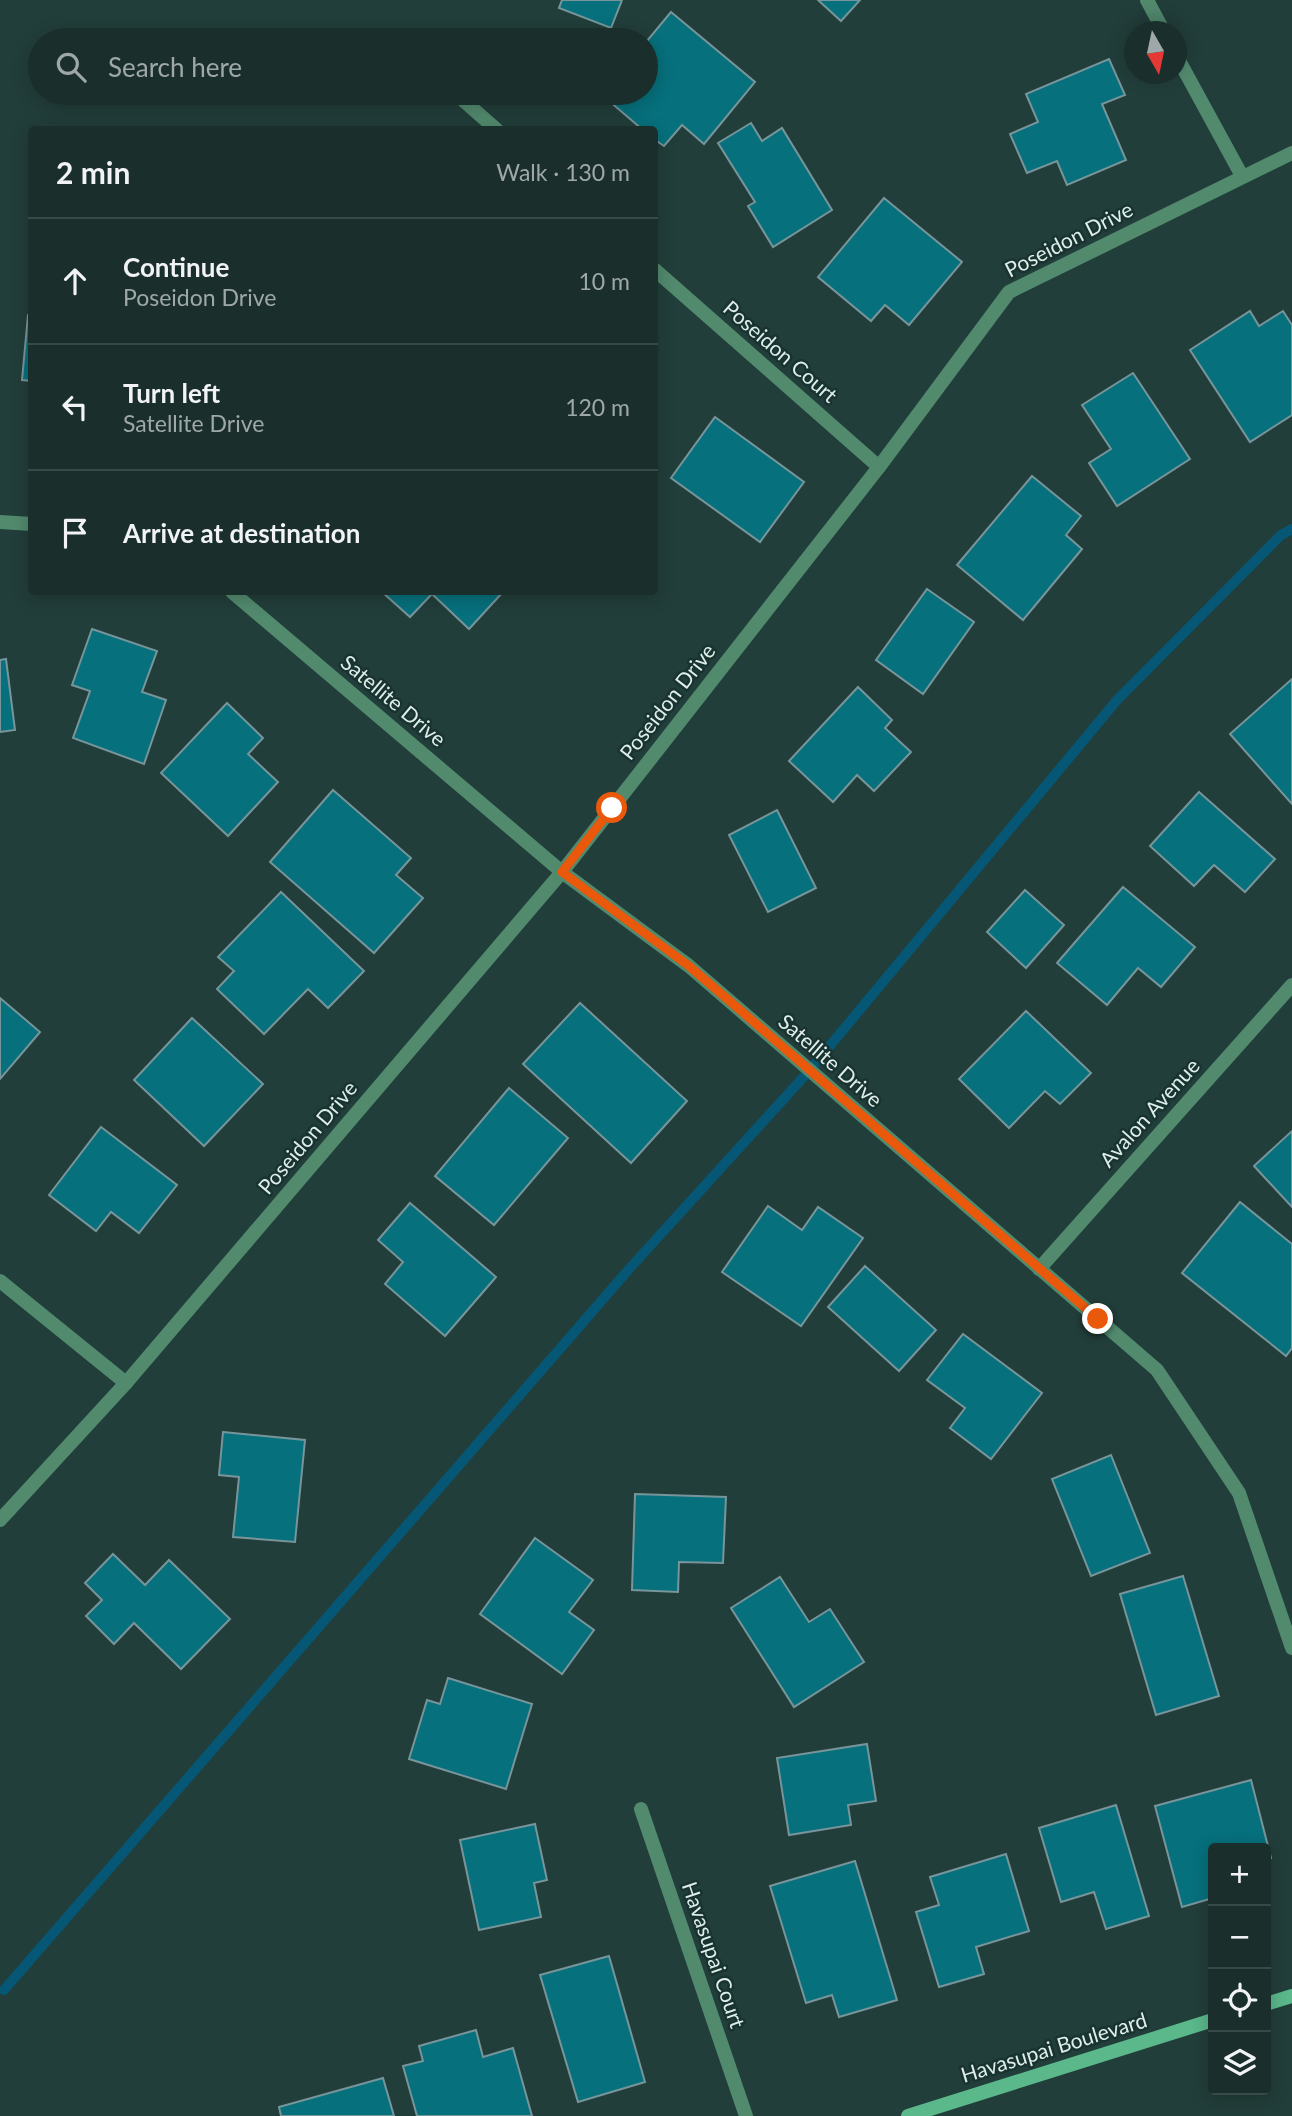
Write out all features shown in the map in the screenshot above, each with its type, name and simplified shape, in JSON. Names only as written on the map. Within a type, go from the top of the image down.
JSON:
[{"type":"street","points":[[1147,0],[1158,21]]},
{"type":"street","points":[[1187,74],[1242,176]]},
{"type":"street","points":[[469,105],[492,126]]},
{"type":"street","name":"Poseidon Drive","points":[[0,1520],[126,1383],[562,872],[879,467],[1009,292],[1292,153]]},
{"type":"street","name":"Poseidon Court","points":[[658,273],[879,467]]},
{"type":"street","points":[[0,522],[28,524]]},
{"type":"street","name":"Satellite Drive","points":[[236,595],[562,872],[689,966],[1157,1370],[1239,1493],[1292,1648]]},
{"type":"street","name":"Avalon Avenue","points":[[1039,1269],[1292,985]]},
{"type":"street","points":[[0,1282],[126,1383]]},
{"type":"street","name":"Havasupai Court","points":[[640,1808],[746,2116]]},
{"type":"street","points":[[1271,2002],[1292,1996]]},
{"type":"street","name":"Havasupai Boulevard","points":[[908,2116],[1208,2022]]},
{"type":"building","points":[[562,0],[622,0],[611,28],[559,8]]},
{"type":"building","points":[[818,0],[860,0],[841,21]]},
{"type":"building","points":[[671,12],[755,82],[704,144],[682,125],[664,146],[658,142],[658,126],[638,126],[614,105],[658,105],[658,28]]},
{"type":"building","points":[[1109,59],[1125,95],[1102,104],[1126,160],[1067,185],[1057,161],[1027,173],[1010,134],[1038,122],[1026,94]]},
{"type":"building","points":[[751,123],[762,141],[782,128],[832,210],[773,247],[748,206],[755,202],[718,143]]},
{"type":"building","points":[[884,198],[962,262],[909,325],[885,305],[871,321],[818,277]]},
{"type":"building","points":[[1250,311],[1259,326],[1283,311],[1292,325],[1292,415],[1250,442],[1190,350]]},
{"type":"building","points":[[28,315],[28,381],[22,380]]},
{"type":"building","points":[[1133,373],[1190,459],[1117,506],[1089,463],[1111,449],[1082,405]]},
{"type":"building","points":[[715,417],[804,482],[760,542],[671,478]]},
{"type":"building","points":[[1032,476],[1081,516],[1066,535],[1082,549],[1023,620],[957,565]]},
{"type":"building","points":[[927,589],[974,622],[923,694],[876,660]]},
{"type":"building","points":[[385,595],[431,595],[410,617]]},
{"type":"building","points":[[433,595],[500,595],[469,629]]},
{"type":"building","points":[[92,629],[157,651],[142,692],[166,700],[144,764],[73,738],[90,691],[72,685]]},
{"type":"building","points":[[6,659],[15,730],[0,732],[0,660]]},
{"type":"building","points":[[1292,679],[1292,804],[1230,734]]},
{"type":"building","points":[[858,687],[892,720],[885,728],[911,752],[874,791],[857,775],[833,802],[789,761]]},
{"type":"building","points":[[227,703],[263,738],[248,754],[278,782],[228,836],[161,773]]},
{"type":"building","points":[[333,790],[411,858],[396,875],[423,898],[374,953],[270,862]]},
{"type":"building","points":[[1199,792],[1275,859],[1245,892],[1214,865],[1194,886],[1150,846]]},
{"type":"building","points":[[777,810],[816,888],[768,912],[729,835]]},
{"type":"building","points":[[1123,887],[1195,947],[1161,987],[1138,968],[1107,1005],[1057,963]]},
{"type":"building","points":[[1025,890],[1064,925],[1026,968],[987,932]]},
{"type":"building","points":[[281,892],[364,971],[328,1008],[308,989],[264,1034],[217,989],[234,971],[218,957]]},
{"type":"building","points":[[0,998],[40,1032],[0,1079]]},
{"type":"building","points":[[580,1003],[687,1101],[631,1163],[523,1064]]},
{"type":"building","points":[[1026,1011],[1091,1073],[1060,1104],[1045,1091],[1009,1128],[959,1079]]},
{"type":"building","points":[[192,1018],[263,1084],[204,1146],[134,1080]]},
{"type":"building","points":[[509,1088],[568,1138],[494,1225],[435,1176]]},
{"type":"building","points":[[101,1127],[177,1185],[139,1233],[111,1212],[96,1231],[49,1195]]},
{"type":"building","points":[[1292,1131],[1292,1207],[1254,1166]]},
{"type":"building","points":[[1240,1202],[1292,1244],[1292,1348],[1286,1356],[1182,1273]]},
{"type":"building","points":[[410,1203],[496,1277],[445,1336],[385,1284],[403,1262],[378,1240]]},
{"type":"building","points":[[768,1206],[802,1230],[818,1207],[863,1238],[801,1326],[722,1272]]},
{"type":"building","points":[[865,1266],[936,1330],[899,1371],[828,1307]]},
{"type":"building","points":[[963,1334],[1042,1393],[991,1459],[950,1428],[965,1408],[927,1380]]},
{"type":"building","points":[[223,1432],[305,1440],[295,1542],[233,1537],[239,1477],[219,1475]]},
{"type":"building","points":[[1111,1455],[1150,1553],[1091,1576],[1052,1479]]},
{"type":"building","points":[[635,1494],[726,1497],[723,1563],[679,1562],[678,1592],[632,1590]]},
{"type":"building","points":[[535,1538],[593,1580],[569,1612],[594,1630],[562,1674],[480,1614]]},
{"type":"building","points":[[113,1554],[145,1585],[169,1560],[230,1619],[181,1669],[134,1623],[114,1644],[86,1616],[102,1600],[85,1583]]},
{"type":"building","points":[[1183,1576],[1219,1696],[1156,1715],[1120,1594]]},
{"type":"building","points":[[780,1577],[809,1622],[830,1609],[864,1662],[794,1707],[731,1608]]},
{"type":"building","points":[[448,1678],[532,1704],[506,1789],[409,1759],[427,1700],[440,1704]]},
{"type":"building","points":[[867,1744],[876,1801],[848,1805],[851,1825],[789,1835],[777,1758]]},
{"type":"building","points":[[1251,1780],[1267,1843],[1208,1843],[1208,1899],[1182,1907],[1155,1806]]},
{"type":"building","points":[[1116,1805],[1149,1916],[1106,1929],[1094,1892],[1061,1902],[1039,1828]]},
{"type":"building","points":[[535,1824],[547,1880],[534,1883],[541,1917],[479,1930],[460,1840]]},
{"type":"building","points":[[1006,1854],[1029,1931],[976,1947],[984,1974],[939,1987],[916,1912],[939,1905],[930,1877]]},
{"type":"building","points":[[855,1861],[897,2000],[839,2017],[832,1995],[806,2003],[770,1886]]},
{"type":"building","points":[[609,1956],[645,2082],[578,2102],[540,1975]]},
{"type":"building","points":[[476,2030],[483,2057],[513,2048],[532,2116],[417,2116],[403,2066],[423,2061],[419,2046]]},
{"type":"building","points":[[383,2078],[394,2116],[281,2116],[279,2107]]},
{"type":"waterway","points":[[4,1990],[630,1268],[809,1071],[1117,700],[1281,535],[1292,529]]},
{"type":"route","points":[[612,808],[562,872],[689,966],[1098,1319]]}]
